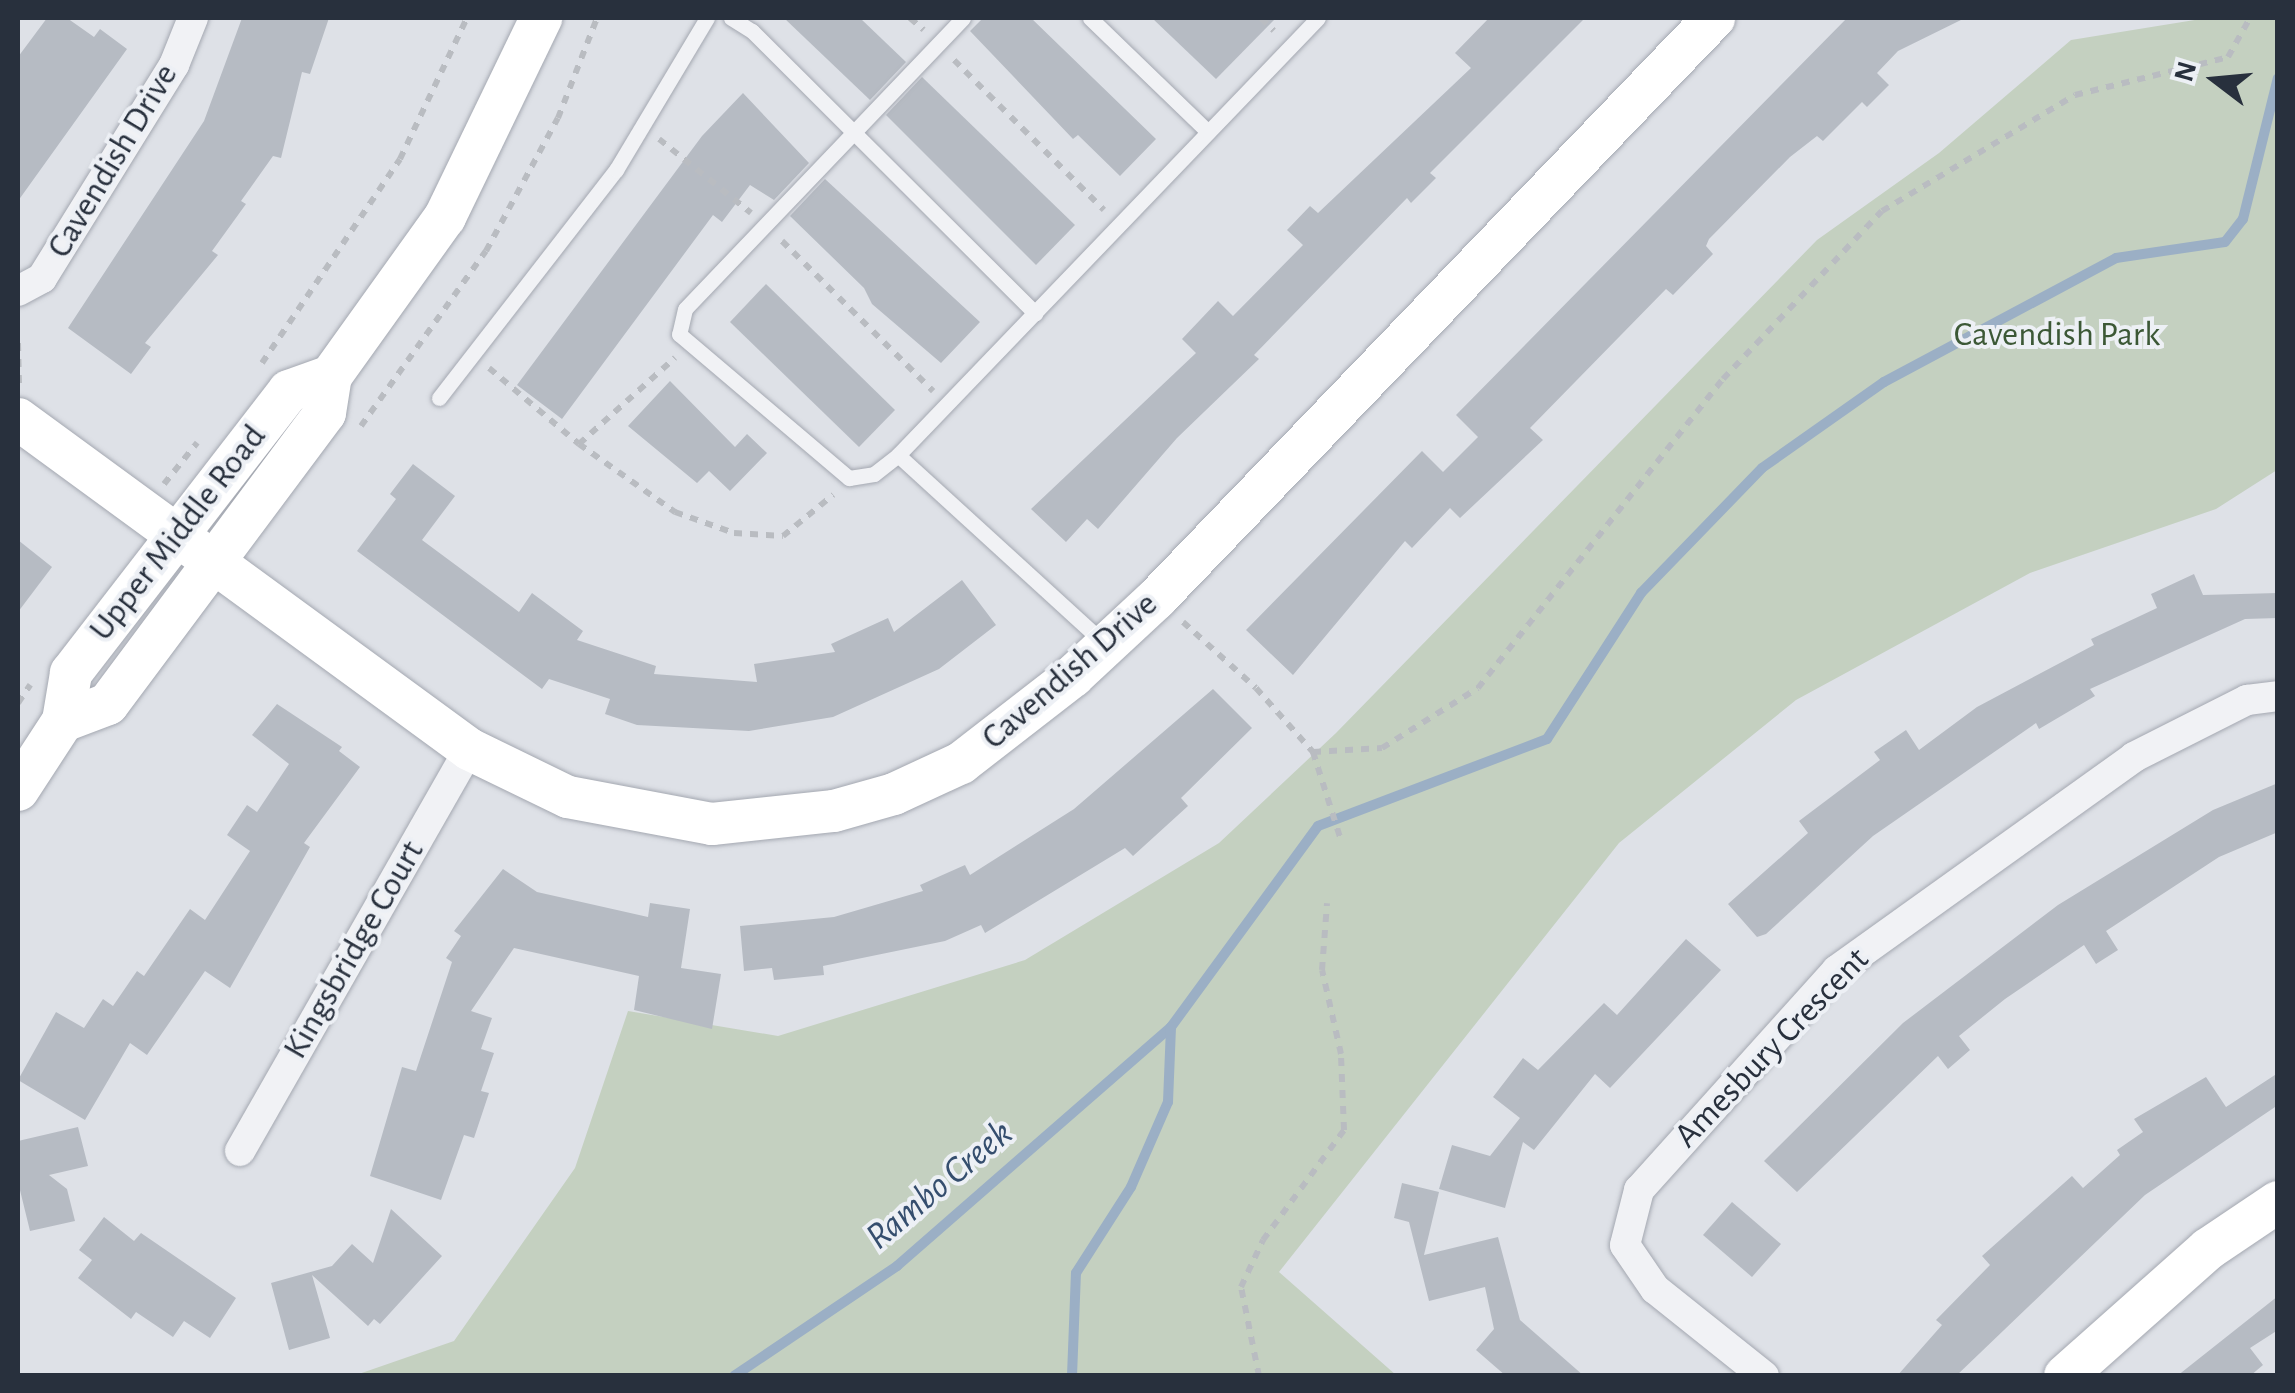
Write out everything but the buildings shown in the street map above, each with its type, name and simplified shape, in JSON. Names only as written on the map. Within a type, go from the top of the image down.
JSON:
[{"type":"street","name":"Cavendish Drive","points":[[18,291],[42,278],[174,65],[193,18]]},
{"type":"street","name":"Upper Middle Road","points":[[63,721],[108,704],[326,413],[332,376],[445,217],[541,18]]},
{"type":"street","name":"Cavendish Drive","points":[[18,419],[216,560],[468,749],[568,798],[642,816],[712,824],[778,821],[894,794],[961,763],[1017,726],[1156,599],[1714,18]]},
{"type":"street","name":"Upper Middle Road","points":[[18,790],[63,721],[70,673],[160,522],[289,391],[332,376]]},
{"type":"street","name":"Amesbury Crescent","points":[[1764,1376],[1655,1289],[1624,1245],[1639,1190],[1837,970],[2134,758],[2247,700],[2278,696]]},
{"type":"street","name":"Kingsbridge Court","points":[[240,1151],[468,749]]},
{"type":"street","points":[[2064,1376],[2208,1249],[2278,1202]]},
{"type":"lane","points":[[731,18],[752,30],[850,135],[1035,313]]},
{"type":"lane","points":[[962,18],[684,309],[679,334],[849,478],[874,474],[898,455],[1318,18]]},
{"type":"lane","points":[[1090,18],[1208,132]]},
{"type":"lane","points":[[439,398],[616,170],[700,19]]},
{"type":"lane","points":[[898,455],[1105,644]]},
{"type":"path","points":[[252,376],[400,159],[467,18]]},
{"type":"path","points":[[350,442],[486,250],[558,118],[597,18]]},
{"type":"path","points":[[910,18],[1119,225]]},
{"type":"path","points":[[1313,752],[1382,748],[1478,688],[1723,379],[1882,212],[2074,95],[2228,57],[2250,18]]},
{"type":"path","points":[[643,125],[765,224],[946,404]]},
{"type":"path","points":[[579,444],[690,344]]},
{"type":"path","points":[[472,354],[579,444],[675,512],[734,533],[783,536],[806,523],[849,478]]},
{"type":"path","points":[[160,522],[204,435]]},
{"type":"path","points":[[1156,599],[1256,688],[1313,752],[1340,838]]},
{"type":"path","points":[[1259,1376],[1241,1286],[1263,1240],[1344,1130],[1341,1054],[1322,970],[1327,903]]},
{"type":"green space","name":"Cavendish Park","points":[[2207,18],[2277,18],[2277,470],[2216,509],[2030,573],[1796,700],[1619,843],[1279,1272],[1396,1375],[353,1376],[454,1341],[575,1168],[628,1011],[778,1036],[1025,960],[1219,843],[1336,733],[1817,240],[1939,153],[2071,40]]},
{"type":"waterway","name":"Rambo Creek","points":[[734,1376],[897,1266],[1171,1027],[1318,826],[1547,739],[1641,593],[1762,468],[1884,382],[2116,258],[2225,242],[2243,219],[2278,78]]},
{"type":"waterway","points":[[1072,1376],[1076,1273],[1131,1187],[1168,1102],[1171,1027]]}]
